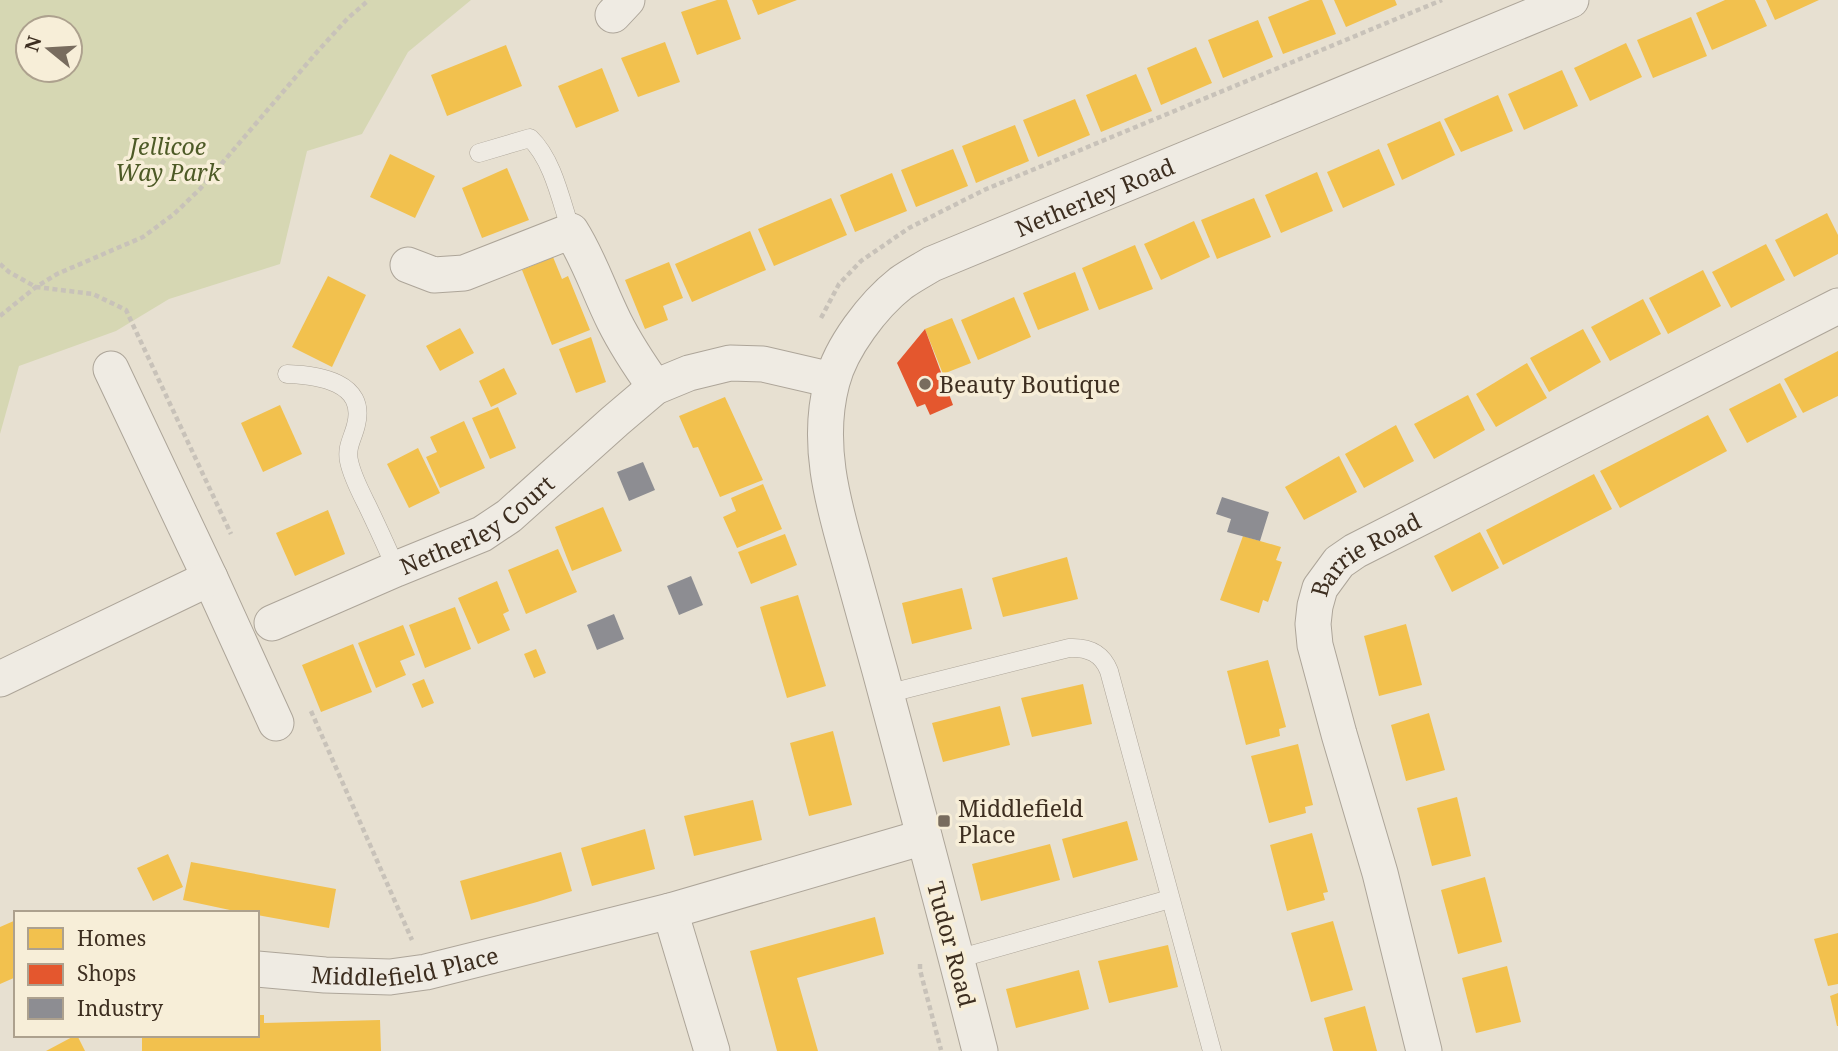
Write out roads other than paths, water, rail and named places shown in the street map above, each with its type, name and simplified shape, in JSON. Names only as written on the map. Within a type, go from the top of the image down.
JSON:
[{"type":"street","name":"Netherley Road","points":[[886,694],[841,532],[826,460],[826,419],[816,376],[849,342],[874,309],[901,284],[932,264],[1572,0]]},
{"type":"street","points":[[408,265],[434,275],[464,273],[571,231],[582,248],[633,357],[655,387],[689,373],[730,363],[763,364],[816,376]]},
{"type":"street","name":"Barrie Road","points":[[1424,1051],[1380,873],[1315,645],[1313,624],[1320,588],[1339,562],[1354,551],[1838,306]]},
{"type":"street","points":[[111,369],[276,723]]},
{"type":"street","name":"Netherley Court","points":[[272,624],[482,534],[509,516],[655,387]]},
{"type":"street","points":[[0,679],[210,578]]},
{"type":"street","name":"Tudor Road","points":[[886,694],[980,1051]]},
{"type":"street","name":"Middlefield Place","points":[[259,968],[325,975],[390,977],[426,972],[670,911],[925,838]]},
{"type":"street","points":[[670,911],[712,1051]]},
{"type":"lane","points":[[479,153],[530,138],[547,159],[571,231]]},
{"type":"lane","points":[[287,374],[322,377],[353,395],[358,406],[357,424],[349,442],[348,457],[353,474],[397,569]]},
{"type":"lane","points":[[886,694],[1069,648],[1087,649],[1097,653],[1109,671],[1212,1051]]},
{"type":"lane","points":[[957,959],[1170,899]]},
{"type":"place","name":"Beauty Boutique","points":[[925,384]]},
{"type":"place","name":"Middlefield Place","points":[[944,821]]},
{"type":"park label","name":"Jellicoe Way Park","points":[[168,159]]}]
